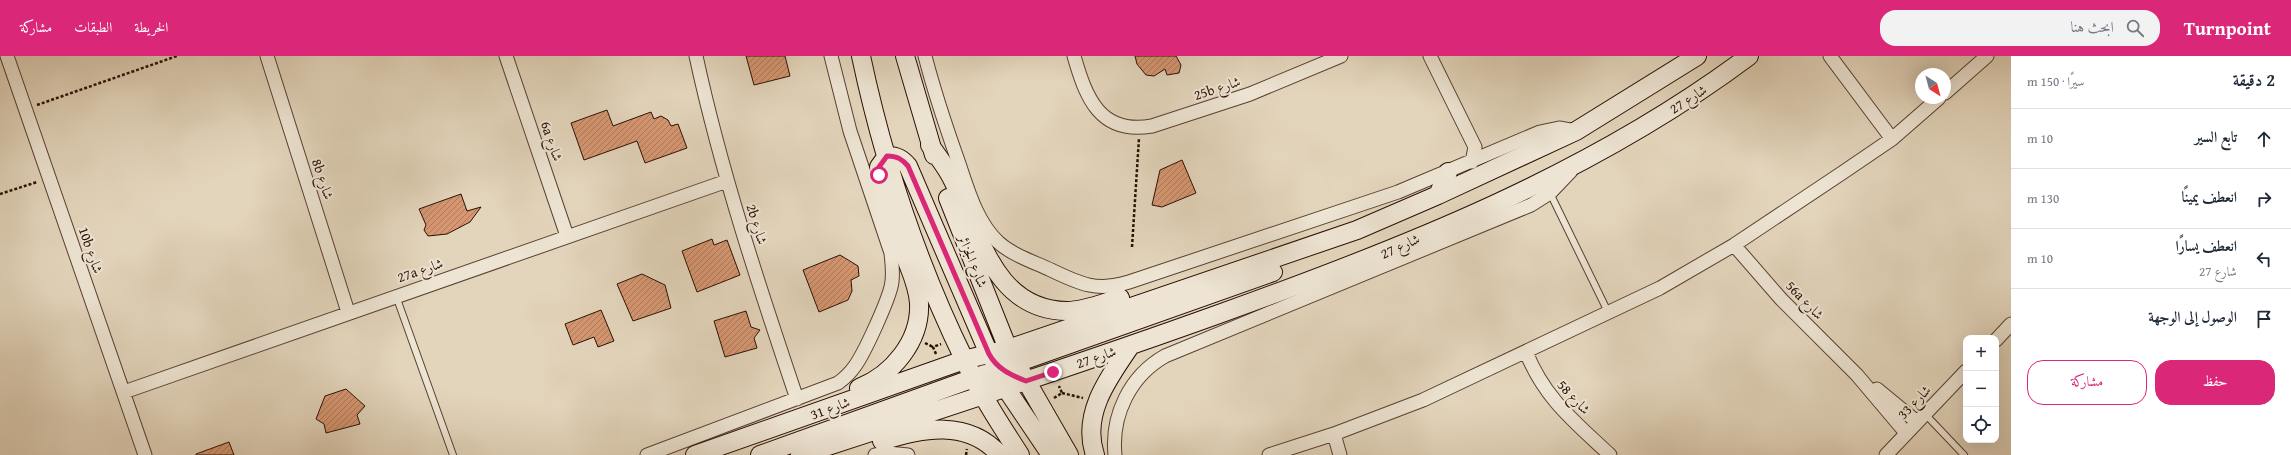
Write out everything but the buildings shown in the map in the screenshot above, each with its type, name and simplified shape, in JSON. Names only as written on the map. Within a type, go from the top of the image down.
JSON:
[{"type":"main road","points":[[861,56],[887,156],[912,234],[964,360],[1020,455]]},
{"type":"main road","name":"شارع الجزائر","points":[[905,56],[930,145],[951,206],[1001,367]]},
{"type":"main road","points":[[760,455],[974,378],[1357,230],[1438,195],[1576,131],[1698,56]]},
{"type":"main road","name":"شارع 27","points":[[1026,381],[1329,275],[1466,216],[1578,164],[1696,95],[1749,56]]},
{"type":"main road","points":[[930,145],[949,173],[989,261],[999,278],[1020,297],[1035,305],[1051,310],[1068,311],[1085,309],[1316,234],[1346,227],[1357,230]]},
{"type":"main road","points":[[887,156],[895,156],[902,160],[911,173],[1001,367],[1050,455]]},
{"type":"main road","points":[[752,436],[776,420],[868,384],[882,376],[904,352],[912,335],[919,304],[916,286],[880,184],[879,167],[887,156]]},
{"type":"main road","points":[[1438,195],[1448,172]]},
{"type":"main road","points":[[1329,275],[1353,279]]},
{"type":"main road","points":[[1095,455],[1092,446],[1092,427],[1097,401],[1105,384],[1132,345]]},
{"type":"main road","points":[[964,360],[1001,367],[1026,381],[1069,455]]},
{"type":"main road","name":"شارع 31","points":[[695,455],[964,360]]},
{"type":"main road","points":[[800,455],[984,395],[1001,367]]},
{"type":"main road","points":[[839,455],[895,437],[933,429],[950,430],[972,436],[987,443],[1000,455]]},
{"type":"street","name":"10b شارع","points":[[7,56],[145,455]]},
{"type":"street","name":"8b شارع","points":[[267,56],[348,312]]},
{"type":"street","name":"6a شارع","points":[[506,56],[567,236]]},
{"type":"street","name":"2b شارع","points":[[696,56],[728,181],[759,287],[797,399]]},
{"type":"street","points":[[647,455],[838,383],[848,375],[856,364],[883,309],[892,279],[890,253],[850,131],[831,56]]},
{"type":"street","points":[[925,56],[935,96],[964,178],[984,224],[997,241],[1010,251],[1086,285],[1107,288],[1398,192],[1549,130],[1559,128],[1576,131]]},
{"type":"street","name":"25b شارع","points":[[1074,56],[1086,94],[1102,115],[1126,127],[1141,128],[1152,126],[1250,94],[1341,56]]},
{"type":"street","points":[[1430,56],[1475,147],[1472,162]]},
{"type":"street","points":[[1830,56],[1892,139]]},
{"type":"street","points":[[1951,88],[1987,56]]},
{"type":"street","points":[[1270,455],[1334,434],[1423,400],[1660,288],[1734,245],[1892,139],[1932,104]]},
{"type":"street","points":[[1115,455],[1117,422],[1122,403],[1141,374],[1152,364],[1165,356],[1531,205],[1550,193],[1578,164]]},
{"type":"street","name":"27a شارع","points":[[124,392],[348,312],[728,181]]},
{"type":"street","name":"56a شارع","points":[[1734,245],[1781,299],[1857,375],[1906,433]]},
{"type":"street","points":[[1999,337],[2011,324]]},
{"type":"street","name":"شارع 58","points":[[1526,352],[1535,375],[1550,396],[1610,455]]},
{"type":"street","name":"شارع 33","points":[[1886,455],[1963,374]]},
{"type":"street","name":"56a شارع","points":[[1857,375],[1921,418]]},
{"type":"street","points":[[1334,434],[1340,455]]},
{"type":"street","points":[[875,455],[908,455]]},
{"type":"lane","points":[[1550,193],[1608,312]]},
{"type":"lane","points":[[396,296],[453,455]]},
{"type":"lane","points":[[1921,418],[1964,455]]},
{"type":"path","points":[[26,109],[177,56]]},
{"type":"path","points":[[1132,247],[1136,153],[1141,128]]},
{"type":"path","points":[[0,194],[49,178]]},
{"type":"path","points":[[1062,393],[1097,401]]},
{"type":"route","points":[[879,175],[879,167],[882,160],[887,156],[895,156],[908,166],[989,354],[997,364],[1013,376],[1026,381],[1053,372]]}]
